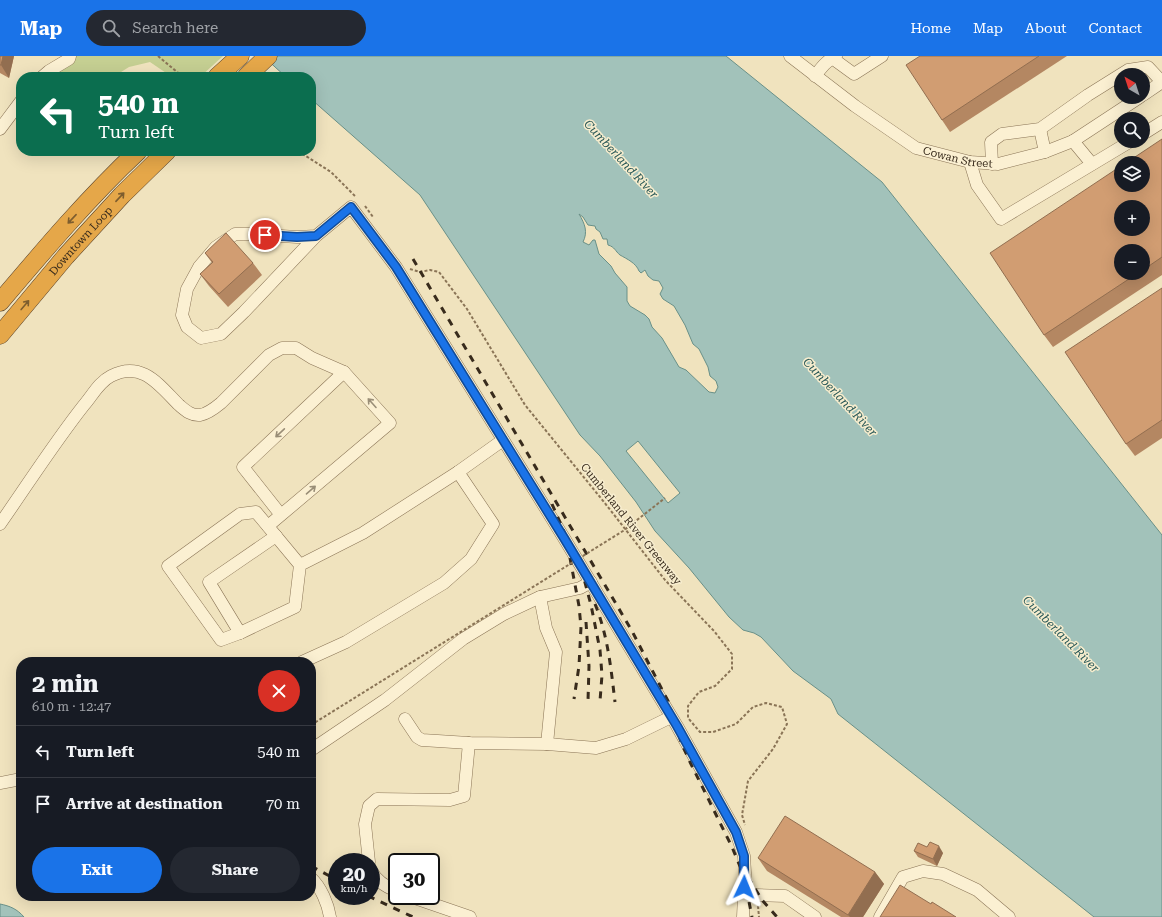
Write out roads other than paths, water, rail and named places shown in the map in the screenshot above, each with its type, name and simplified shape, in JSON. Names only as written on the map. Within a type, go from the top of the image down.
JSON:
[{"type":"highway","points":[[222,72],[240,56]]},
{"type":"highway","points":[[251,72],[268,56]]},
{"type":"highway","name":"Downtown Loop","points":[[0,302],[50,242],[105,182],[133,156]]},
{"type":"highway","name":"Downtown Loop","points":[[0,335],[66,256],[122,194],[162,156]]},
{"type":"street","name":"Cowan Street","points":[[790,56],[855,106],[916,148],[970,162],[998,164],[1045,152],[1073,141],[1129,104]]},
{"type":"street","points":[[815,76],[822,67],[834,57],[854,74],[882,56]]},
{"type":"street","points":[[48,72],[70,58]]},
{"type":"street","points":[[992,164],[992,142],[1002,134],[1040,129],[1088,95],[1128,70],[1148,67],[1162,82],[1150,90]]},
{"type":"street","points":[[1,125],[16,107]]},
{"type":"street","points":[[1150,130],[1162,122]]},
{"type":"street","points":[[1040,129],[1045,152]]},
{"type":"street","points":[[1073,141],[1092,164]]},
{"type":"street","points":[[970,162],[977,185],[1001,219],[1119,148]]},
{"type":"street","points":[[316,236],[297,237],[235,234],[216,247],[199,267],[187,289],[182,315],[187,327],[201,338],[221,334],[244,312],[316,236],[357,203],[591,582],[671,717],[736,832],[744,856],[749,896],[743,917]]},
{"type":"street","points":[[0,524],[70,424],[101,383],[110,377],[124,372],[134,371],[146,374],[189,413],[200,415],[213,409],[221,403],[269,355],[282,348],[296,348],[312,358],[344,372],[390,422],[268,526]]},
{"type":"street","points":[[281,515],[243,467],[344,372]]},
{"type":"street","points":[[300,565],[363,533],[458,472],[503,440]]},
{"type":"street","points":[[313,657],[346,642],[444,583],[471,559],[493,524],[458,472]]},
{"type":"street","points":[[256,512],[300,565],[295,607],[240,633],[221,640],[168,566],[240,514],[256,512]]},
{"type":"street","points":[[240,633],[209,582],[276,536]]},
{"type":"street","points":[[316,747],[385,700],[463,639],[504,614],[540,597],[580,588],[591,582]]},
{"type":"street","points":[[540,597],[546,628],[556,652],[547,744]]},
{"type":"street","points":[[405,718],[417,737],[422,740],[469,743],[547,744],[596,748],[626,739],[671,717]]},
{"type":"street","points":[[368,853],[365,824],[369,806],[377,799],[450,800],[464,796],[469,743]]},
{"type":"street","points":[[0,783],[16,780]]},
{"type":"street","points":[[880,917],[903,877],[923,871],[943,874],[977,890],[1009,917]]},
{"type":"street","points":[[316,883],[329,908],[330,917]]},
{"type":"street","points":[[749,896],[785,896],[815,917]]},
{"type":"street","points":[[435,905],[470,917]]},
{"type":"water","name":"Cumberland River","points":[[263,56],[726,56],[882,182],[1162,535],[1162,917],[1094,917],[838,714],[831,699],[793,671],[761,637],[743,630],[729,617],[689,568],[655,531],[636,502],[600,456],[580,435],[420,195],[316,103],[316,72],[281,72]],"holes":[[[579,214],[588,225],[595,226],[603,239],[607,239],[608,245],[614,248],[620,255],[634,263],[641,273],[645,270],[648,276],[653,280],[659,281],[663,288],[660,294],[663,299],[674,306],[685,325],[693,344],[699,349],[708,367],[710,376],[716,381],[718,387],[715,393],[709,392],[686,370],[679,367],[662,338],[652,327],[649,319],[630,306],[627,301],[627,287],[611,266],[599,254],[595,240],[593,240],[589,245],[583,242],[585,238],[585,228]],[[638,441],[680,493],[668,503],[626,451]]]},
{"type":"water","points":[[0,904],[13,908],[24,917],[0,917]]},
{"type":"railway","points":[[413,259],[632,631],[668,701],[681,742],[732,847],[744,876],[752,917]]},
{"type":"railway","points":[[552,504],[583,575],[591,605],[600,650],[602,675],[600,701]]},
{"type":"railway","points":[[570,558],[579,606],[581,627],[579,666],[574,699]]},
{"type":"railway","points":[[595,604],[606,640],[615,702]]},
{"type":"railway","points":[[586,622],[589,666],[588,701]]},
{"type":"railway","points":[[316,869],[328,875]]},
{"type":"railway","points":[[748,877],[762,900],[777,917]]},
{"type":"railway","points":[[380,902],[413,917]]}]
